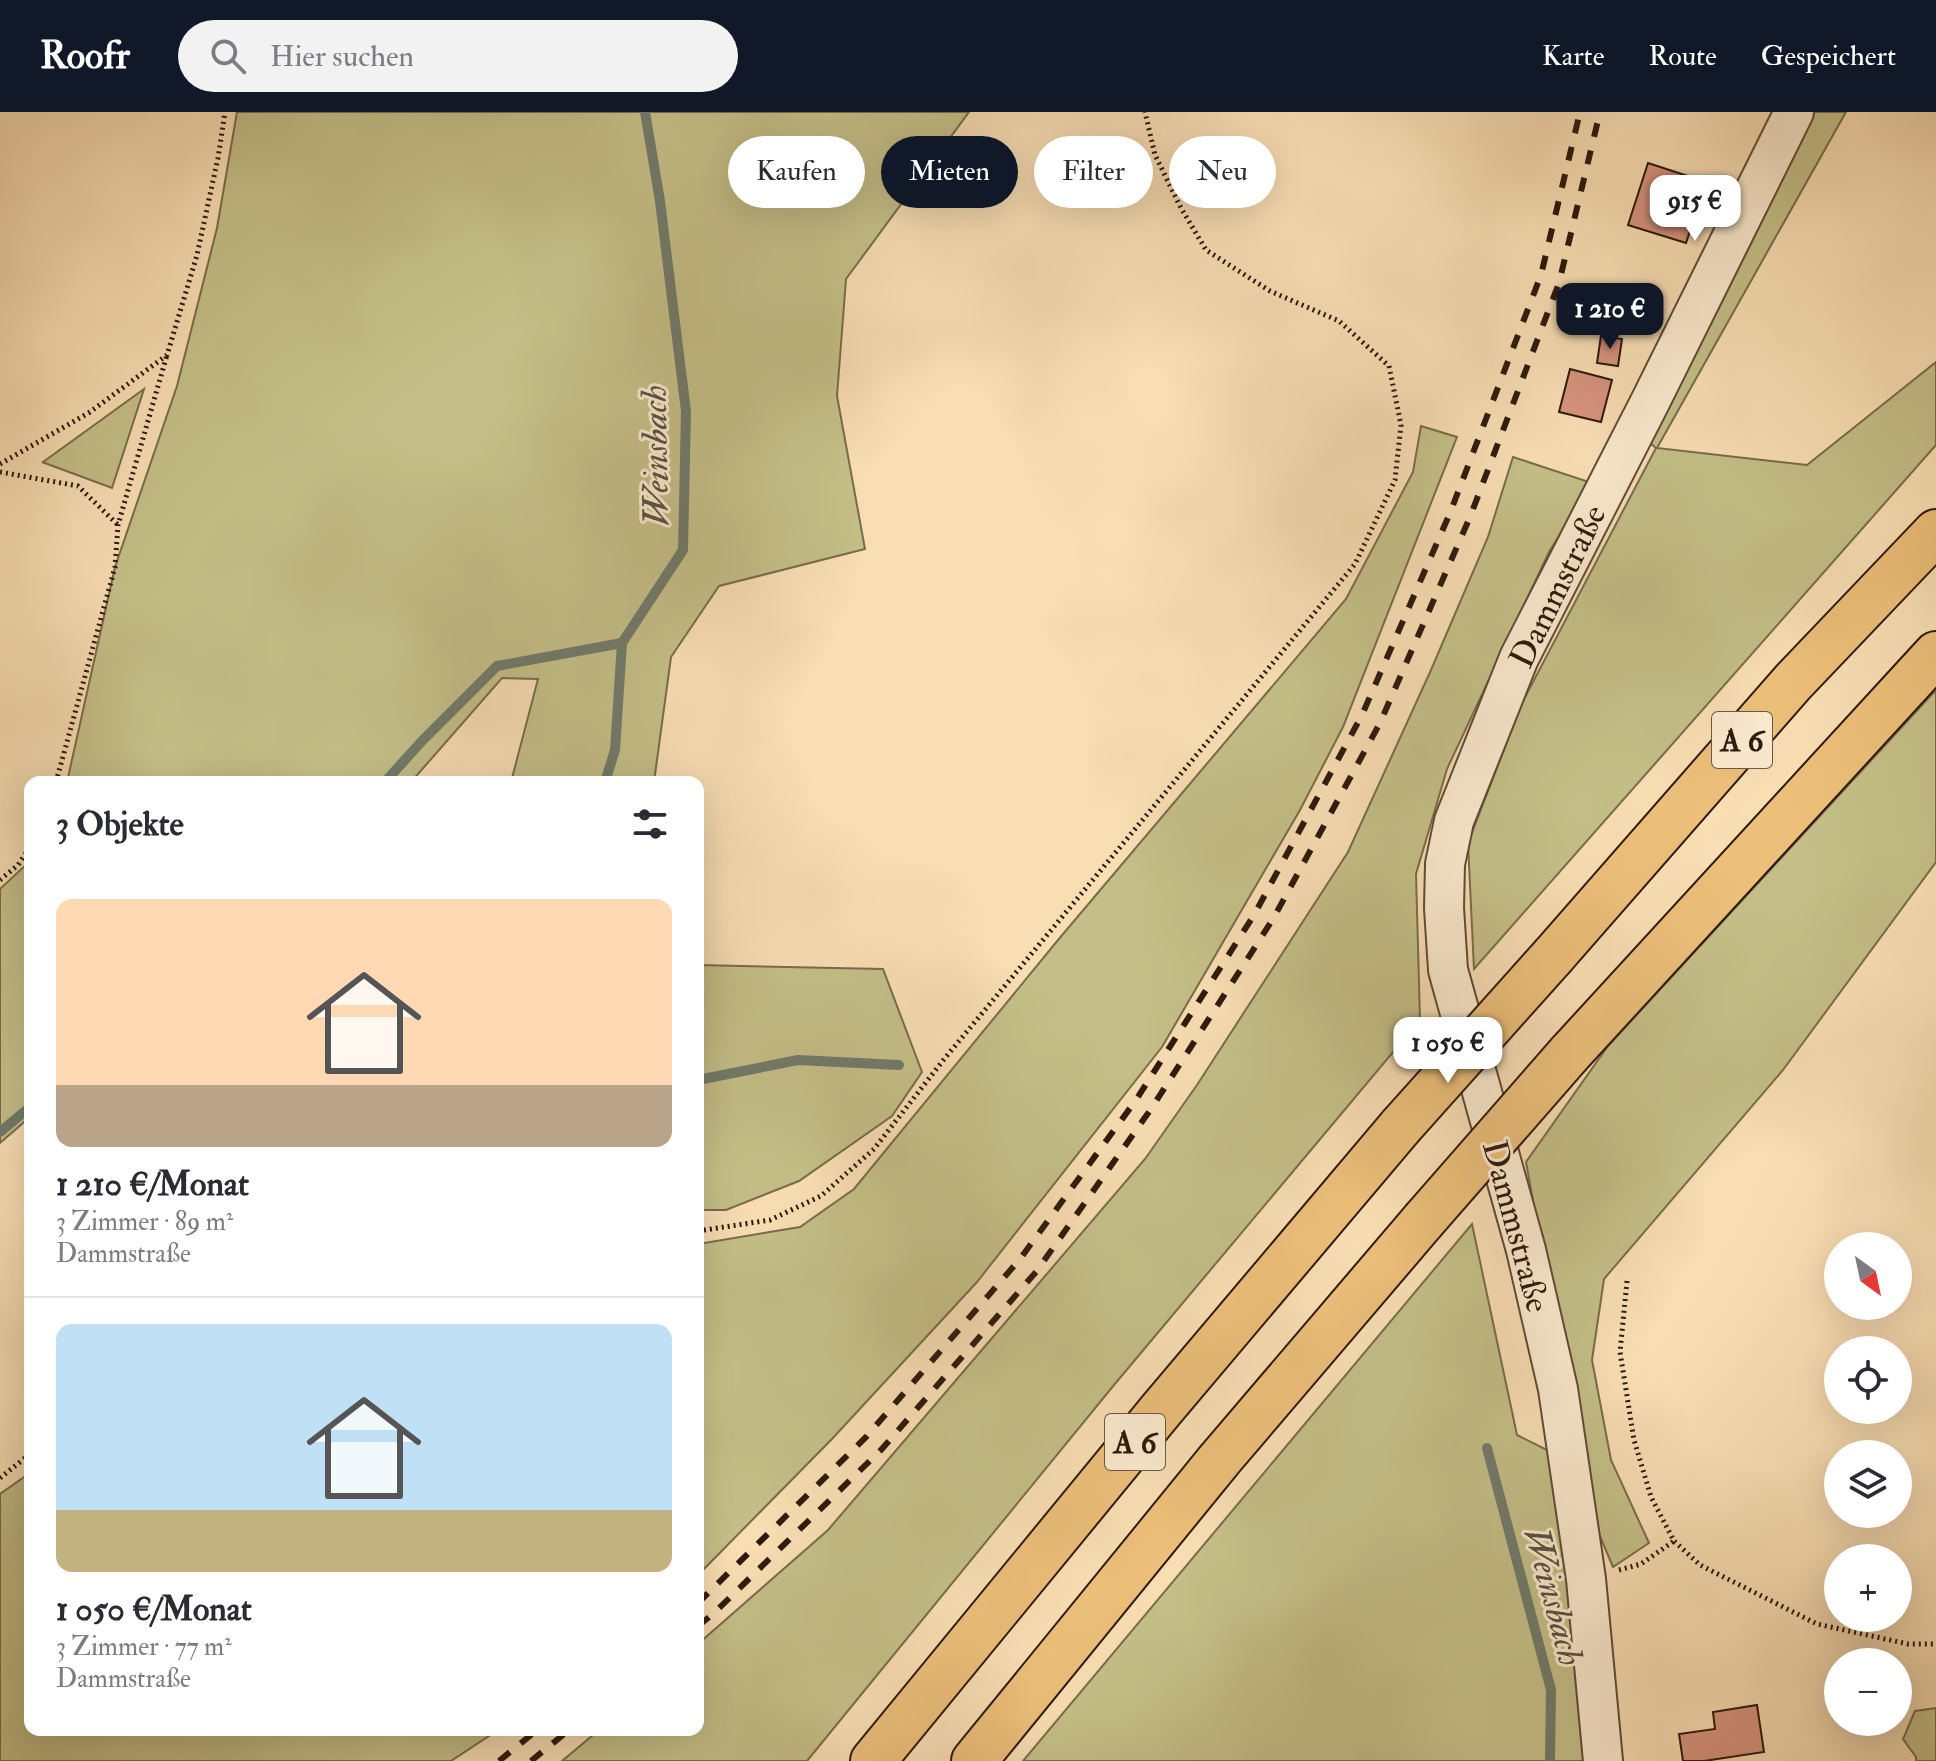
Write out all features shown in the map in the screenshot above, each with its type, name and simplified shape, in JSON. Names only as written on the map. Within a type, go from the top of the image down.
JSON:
[{"type":"highway","name":"A 6","points":[[873,1761],[1150,1422],[1401,1126],[1793,682],[1936,532]]},
{"type":"highway","name":"A 6","points":[[974,1761],[1210,1471],[1423,1221],[1569,1054],[1936,654]]},
{"type":"street","name":"Dammstraße","points":[[1603,1761],[1586,1579],[1558,1389],[1526,1250],[1448,970],[1445,864],[1454,821],[1519,658],[1794,112]]},
{"type":"path","points":[[58,776],[115,567],[118,525],[197,255],[225,112]]},
{"type":"path","points":[[704,1230],[770,1220],[821,1196],[874,1149],[945,1058],[1355,564],[1395,480],[1401,425],[1389,366],[1339,321],[1270,291],[1206,250],[1155,155],[1145,112]]},
{"type":"path","points":[[0,464],[90,412],[167,355]]},
{"type":"path","points":[[0,472],[78,486],[118,525]]},
{"type":"path","points":[[0,880],[24,856]]},
{"type":"path","points":[[1627,1281],[1620,1352],[1634,1440],[1651,1497],[1674,1541],[1700,1565],[1817,1624],[1908,1644],[1936,1644]]},
{"type":"path","points":[[0,1478],[24,1459]]},
{"type":"path","points":[[1586,1579],[1641,1564],[1674,1541]]},
{"type":"shaded area","points":[[237,112],[969,112],[951,136],[881,136],[881,208],[898,208],[846,279],[837,396],[865,549],[719,586],[671,657],[655,776],[513,776],[538,679],[502,678],[416,776],[68,776],[115,567],[177,386],[217,228]]},
{"type":"shaded area","points":[[1811,112],[1846,112],[1657,448],[1807,465],[1936,362],[1936,445],[1474,969],[1468,843],[1522,703],[1656,448],[1645,439]]},
{"type":"shaded area","points":[[144,389],[112,488],[42,462],[43,462]]},
{"type":"shaded area","points":[[1421,426],[1457,437],[1343,727],[1300,810],[1162,1047],[977,1282],[832,1439],[704,1569],[704,1243],[800,1227],[854,1189],[1058,940],[1346,599],[1413,472]]},
{"type":"shaded area","points":[[1513,457],[1592,483],[1549,552],[1447,769],[1416,874],[1420,1020],[1114,1385],[807,1761],[562,1761],[592,1736],[704,1736],[704,1639],[828,1530],[1145,1159],[1197,1085],[1348,852],[1488,537]]},
{"type":"shaded area","points":[[1936,690],[1936,862],[1783,1070],[1604,1279],[1592,1360],[1611,1460],[1649,1543],[1613,1567],[1596,1527],[1526,1162],[1608,1046]]},
{"type":"shaded area","points":[[24,867],[24,1122],[0,1143],[0,889]]},
{"type":"shaded area","points":[[704,965],[883,969],[922,1072],[892,1116],[799,1181],[726,1210],[704,1210]]},
{"type":"shaded area","points":[[1472,1224],[1517,1435],[1549,1451],[1594,1761],[1023,1761]]},
{"type":"shaded area","points":[[24,1477],[24,1736],[489,1736],[451,1761],[0,1761],[0,1494]]},
{"type":"shaded area","points":[[1936,1708],[1936,1761],[1916,1761],[1903,1739],[1904,1736],[1912,1736],[1915,1711]]},
{"type":"building","points":[[1648,163],[1706,182],[1686,243],[1628,225]]},
{"type":"building","points":[[1601,336],[1622,339],[1618,366],[1597,363]]},
{"type":"building","points":[[1570,369],[1612,380],[1601,422],[1559,412]]},
{"type":"building","points":[[1757,1705],[1764,1752],[1683,1761],[1679,1734],[1715,1729],[1713,1712]]},
{"type":"waterway","name":"Weinsbach","points":[[607,776],[615,750],[622,643],[683,550],[686,411],[660,201],[645,112]]},
{"type":"waterway","points":[[390,776],[497,666],[622,643]]},
{"type":"waterway","name":"Weinsbach","points":[[704,1079],[798,1060],[899,1065]]},
{"type":"waterway","points":[[0,1132],[24,1112]]},
{"type":"waterway","name":"Weinsbach","points":[[1487,1448],[1551,1690],[1550,1761]]},
{"type":"railway","points":[[704,1597],[866,1437],[1020,1259],[1136,1100],[1254,915],[1362,715],[1450,513],[1541,275],[1580,112]]},
{"type":"railway","points":[[704,1621],[881,1450],[1036,1272],[1151,1109],[1273,919],[1380,723],[1470,517],[1559,283],[1600,112]]},
{"type":"railway","points":[[499,1761],[530,1736]]},
{"type":"railway","points":[[531,1761],[562,1736]]}]
